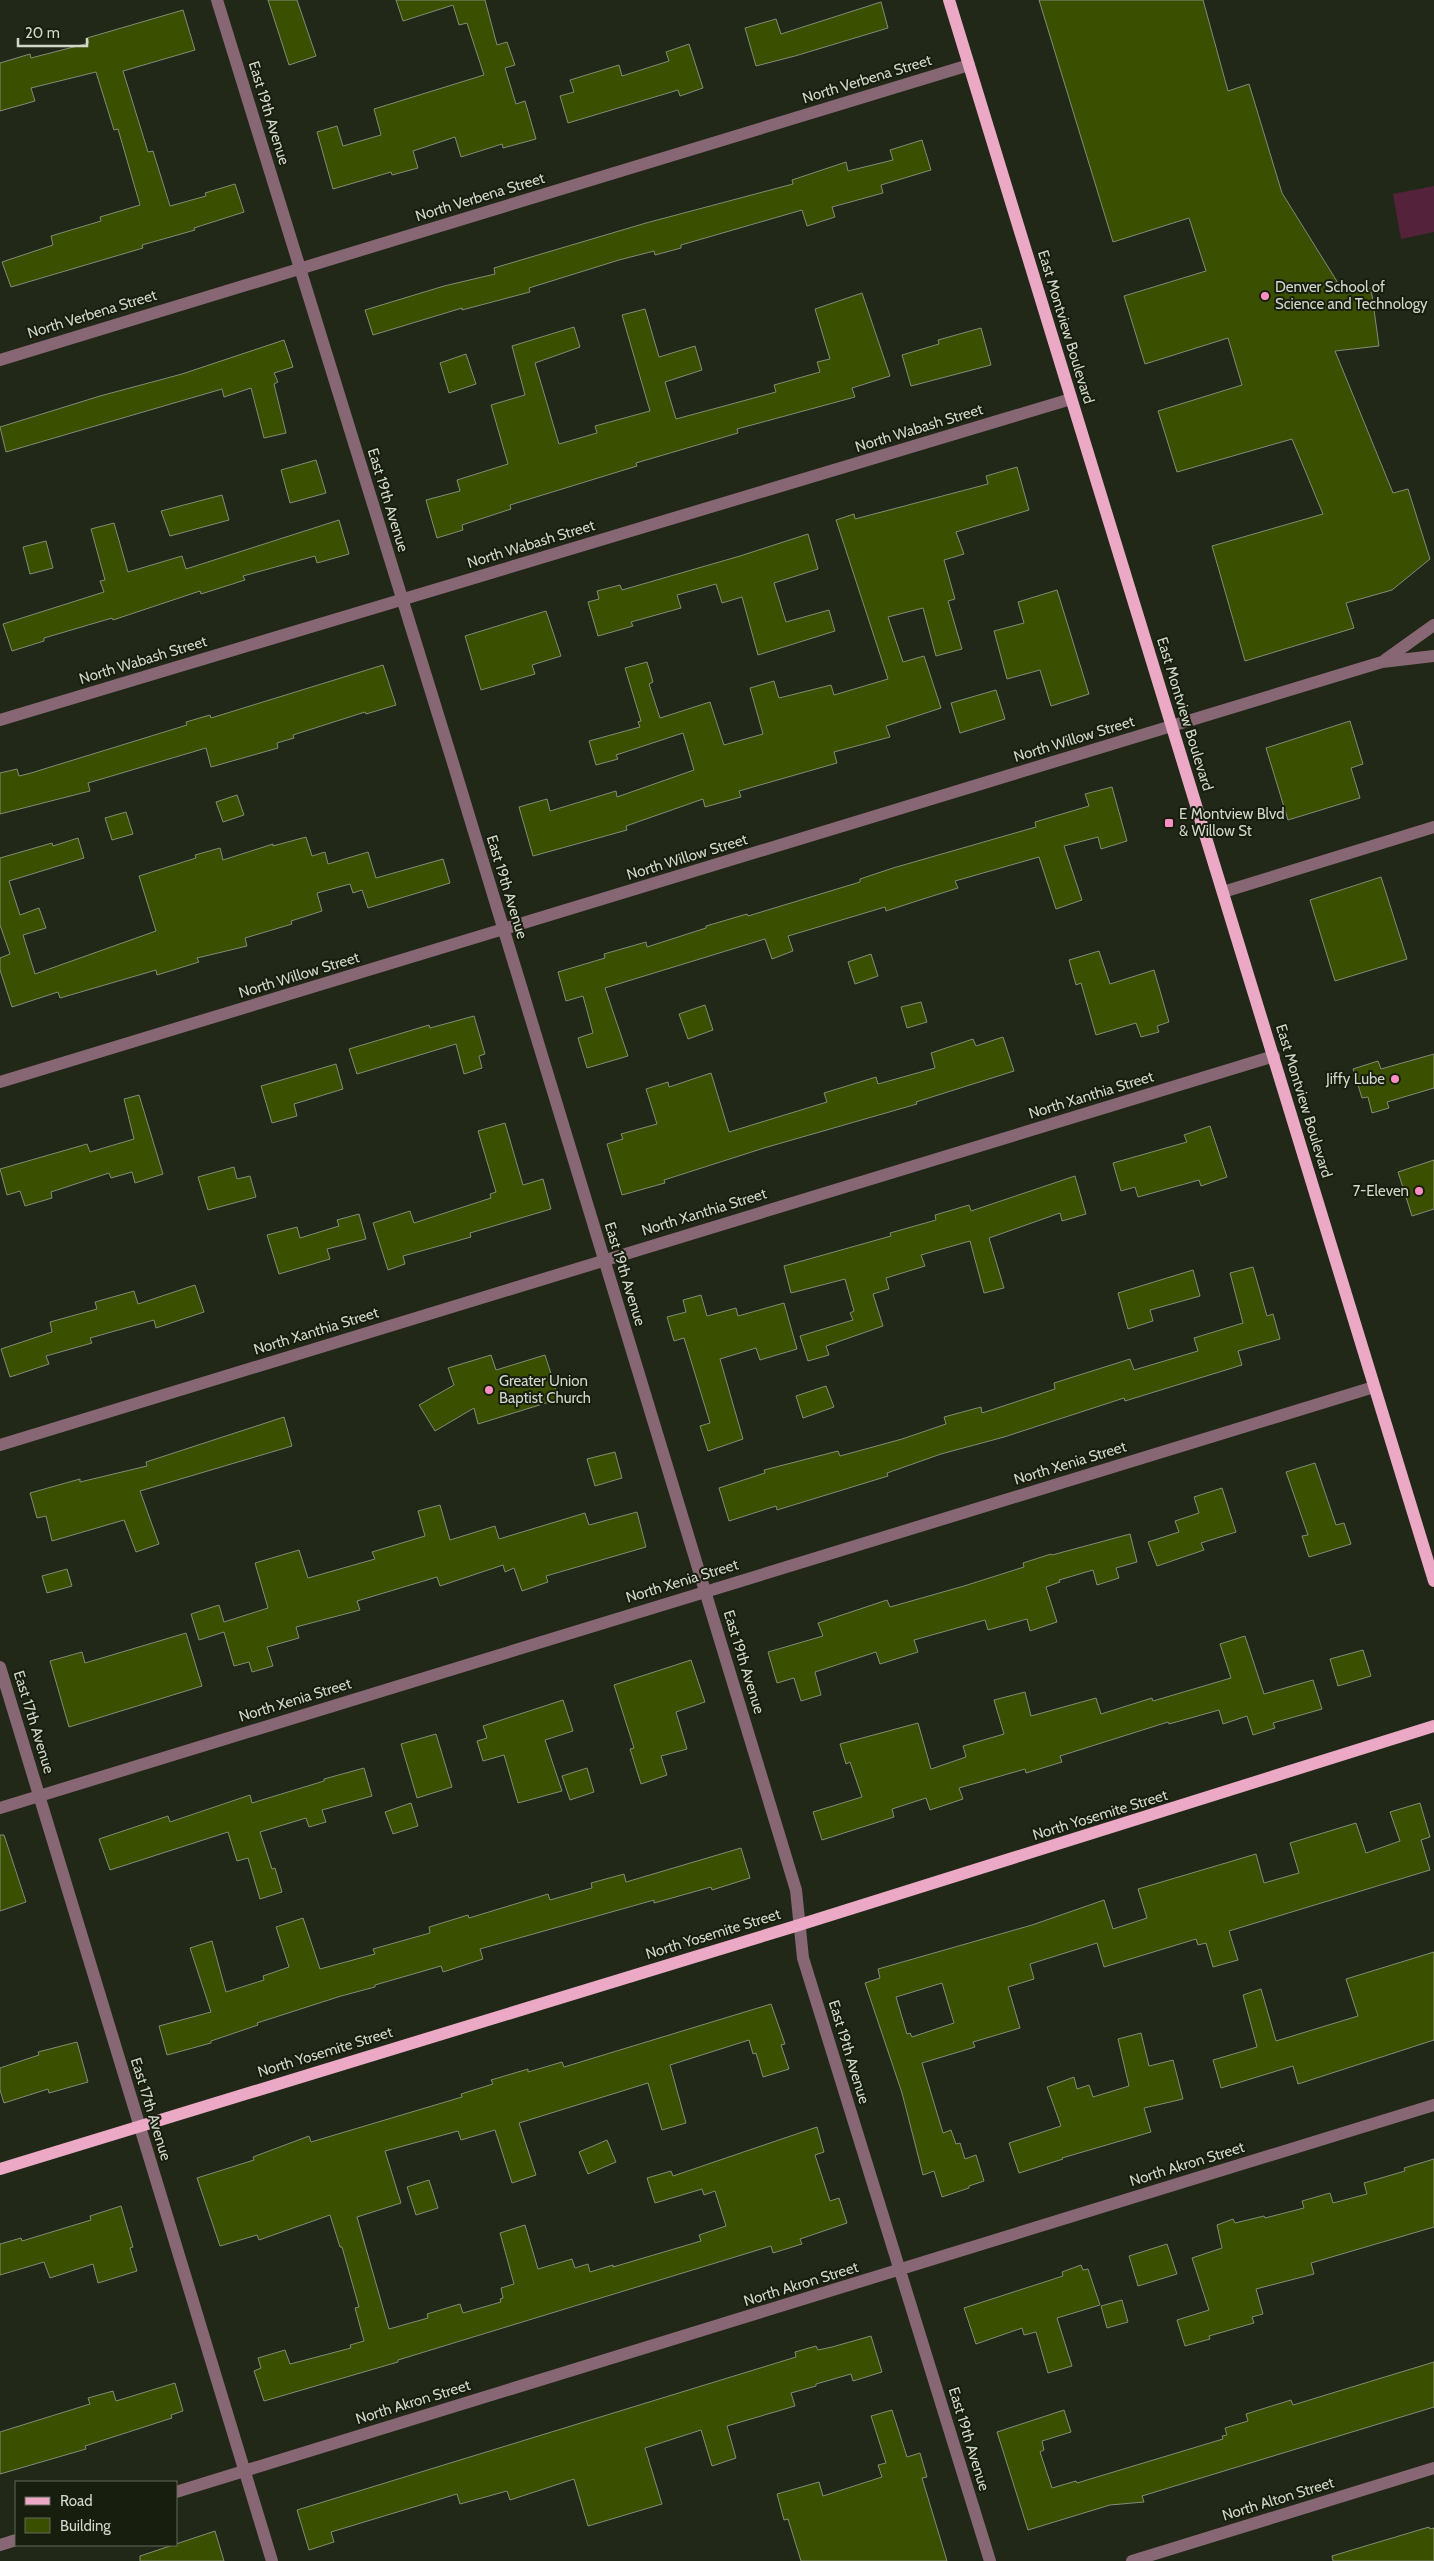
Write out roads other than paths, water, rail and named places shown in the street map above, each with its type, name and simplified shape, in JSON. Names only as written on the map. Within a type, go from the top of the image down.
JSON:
[{"type":"main road","name":"East Montview Boulevard","points":[[949,0],[1434,1581]]},
{"type":"main road","points":[[1423,1545],[1434,1562]]},
{"type":"main road","name":"North Yosemite Street","points":[[0,2169],[799,1925],[1434,1726]]},
{"type":"street","name":"East 19th Avenue","points":[[217,0],[706,1591],[796,1890],[803,1958],[990,2561]]},
{"type":"street","name":"North Verbena Street","points":[[0,360],[969,65]]},
{"type":"street","name":"North Wabash Street","points":[[0,720],[1071,400]]},
{"type":"street","name":"North Willow Street","points":[[1382,662],[1424,634],[1434,624]]},
{"type":"street","name":"North Willow Street","points":[[0,1082],[1382,662],[1434,656]]},
{"type":"street","points":[[1223,892],[1434,826]]},
{"type":"street","name":"North Xanthia Street","points":[[0,1445],[1274,1056]]},
{"type":"street","name":"North Xenia Street","points":[[0,1808],[1374,1387]]},
{"type":"street","name":"East 17th Avenue","points":[[0,1667],[272,2561]]},
{"type":"street","name":"North Akron Street","points":[[178,2491],[1434,2104]]},
{"type":"street","name":"North Alton Street","points":[[1132,2561],[1434,2468]]},
{"type":"street","points":[[0,2545],[15,2540]]},
{"type":"place","name":"Denver School of Science and Technology","points":[[1265,296]]},
{"type":"place","name":"E Montview Blvd & Willow St","points":[[1169,823]]},
{"type":"place","name":"Jiffy Lube","points":[[1395,1079]]},
{"type":"place","name":"7-Eleven","points":[[1419,1191]]},
{"type":"place","name":"Greater Union Baptist Church","points":[[489,1390]]}]
